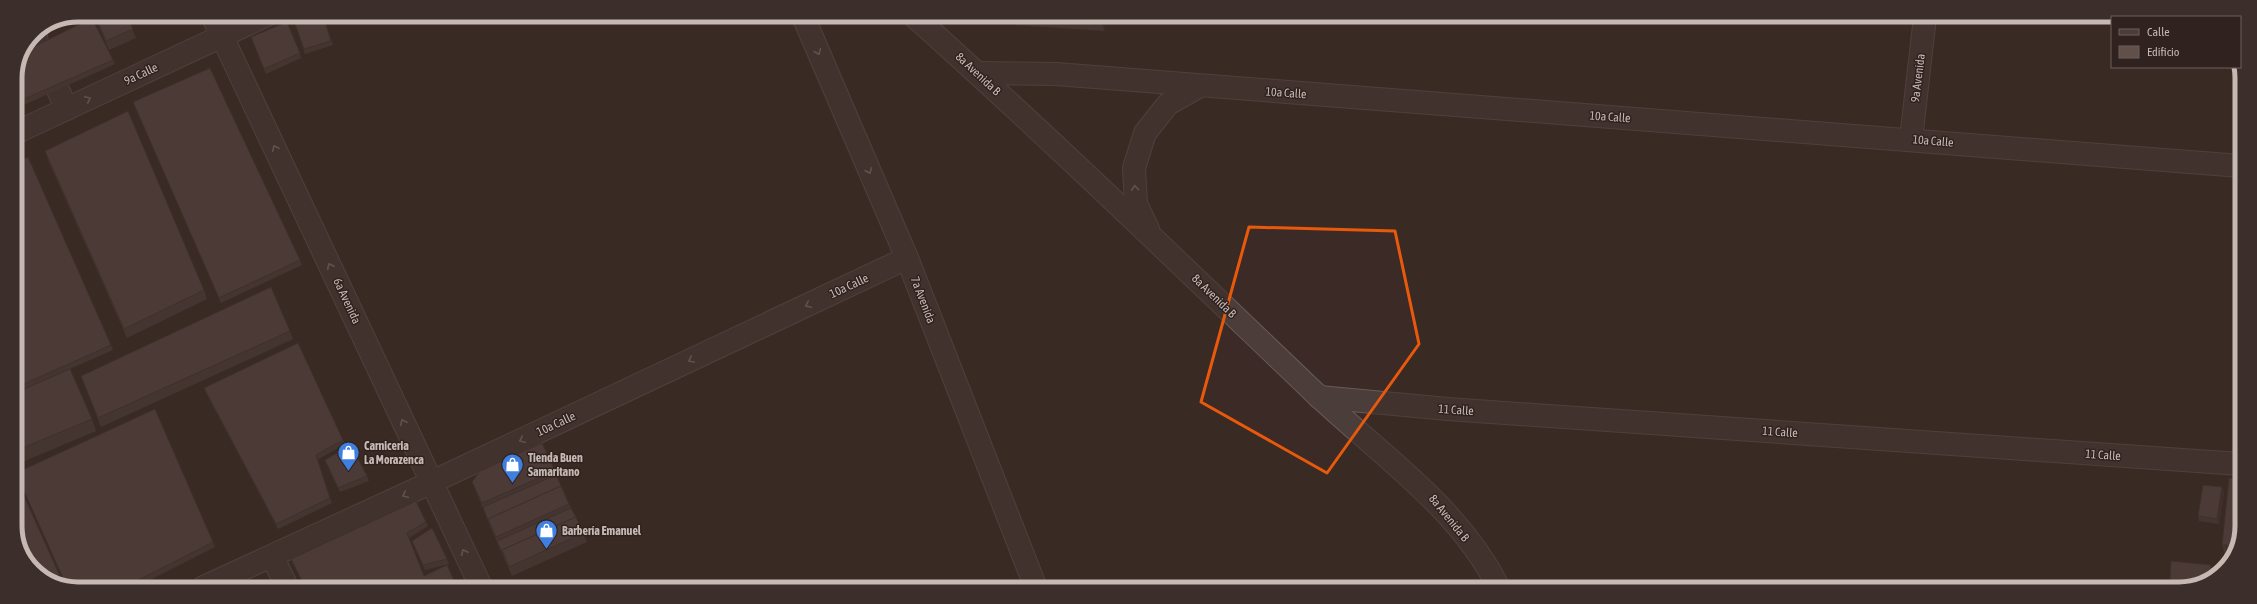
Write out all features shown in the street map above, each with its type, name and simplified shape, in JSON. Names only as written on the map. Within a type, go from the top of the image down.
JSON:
[{"type":"street","name":"6a Avenida","points":[[215,22],[479,582]]},
{"type":"street","name":"9a Calle","points":[[22,128],[62,99],[222,37],[253,22]]},
{"type":"street","name":"7a Avenida","points":[[806,22],[907,258],[1034,582]]},
{"type":"street","name":"8a Avenida B","points":[[921,22],[1152,237],[1319,397],[1429,494],[1488,566],[1496,582]]},
{"type":"street","name":"9a Avenida","points":[[1911,140],[1924,22]]},
{"type":"street","name":"10a Calle","points":[[977,73],[1056,74],[2235,165]]},
{"type":"street","points":[[1152,237],[1136,204],[1134,168],[1136,161],[1145,133],[1168,104],[1200,86]]},
{"type":"street","name":"10a Calle","points":[[227,582],[241,579],[272,556],[907,258]]},
{"type":"street","name":"11 Calle","points":[[1319,397],[1448,409],[2235,464]]},
{"type":"street","points":[[272,556],[285,582]]},
{"type":"highlighted area","points":[[1249,227],[1395,231],[1419,344],[1327,473],[1201,402]]},
{"type":"building","points":[[84,22],[94,22],[113,60],[22,100],[23,67],[30,48]]},
{"type":"building","points":[[98,22],[130,22],[133,29],[106,41]]},
{"type":"building","points":[[287,22],[300,53],[264,69],[251,37]]},
{"type":"building","points":[[294,22],[325,22],[331,41],[304,49]]},
{"type":"building","points":[[210,68],[300,260],[219,298],[133,102]]},
{"type":"building","points":[[128,111],[204,290],[124,329],[45,151]]},
{"type":"building","points":[[28,157],[111,345],[22,385],[22,160]]},
{"type":"building","points":[[271,287],[290,331],[98,418],[81,376]]},
{"type":"building","points":[[298,343],[343,440],[316,455],[330,498],[276,524],[204,388]]},
{"type":"building","points":[[70,369],[92,419],[22,448],[22,390]]},
{"type":"building","points":[[155,409],[213,542],[135,582],[71,582],[64,580],[22,486],[22,470]]},
{"type":"building","name":"Tienda Buen Samaritano","points":[[542,443],[555,471],[482,503],[472,482],[480,471]]},
{"type":"building","name":"Carniceria La Morazenca","points":[[351,445],[367,476],[338,488],[325,460]]},
{"type":"building","points":[[556,475],[561,486],[488,519],[489,523],[483,507]]},
{"type":"building","points":[[2229,478],[2235,479],[2235,533],[2226,557],[2227,545],[2222,545]]},
{"type":"building","points":[[2203,485],[2222,487],[2217,519],[2198,516]]},
{"type":"building","points":[[561,486],[569,504],[496,537],[488,519]]},
{"type":"building","points":[[22,492],[62,579],[47,573],[41,568],[31,557],[26,547],[22,530]]},
{"type":"building","points":[[416,501],[426,522],[407,533],[424,576],[447,565],[455,582],[302,582],[291,559]]},
{"type":"building","points":[[571,508],[576,517],[502,550],[503,555],[497,541]]},
{"type":"building","points":[[576,517],[583,533],[509,567],[502,550]]},
{"type":"building","points":[[432,528],[447,559],[423,565],[412,541]]},
{"type":"building","points":[[2171,561],[2211,565],[2210,572],[2197,579],[2184,582],[2170,580]]},
{"type":"place","name":"Carniceria La Morazenca","points":[[348,472]]},
{"type":"place","name":"Tienda Buen Samaritano","points":[[512,484]]},
{"type":"place","name":"Barbería Emanuel","points":[[546,550]]}]
